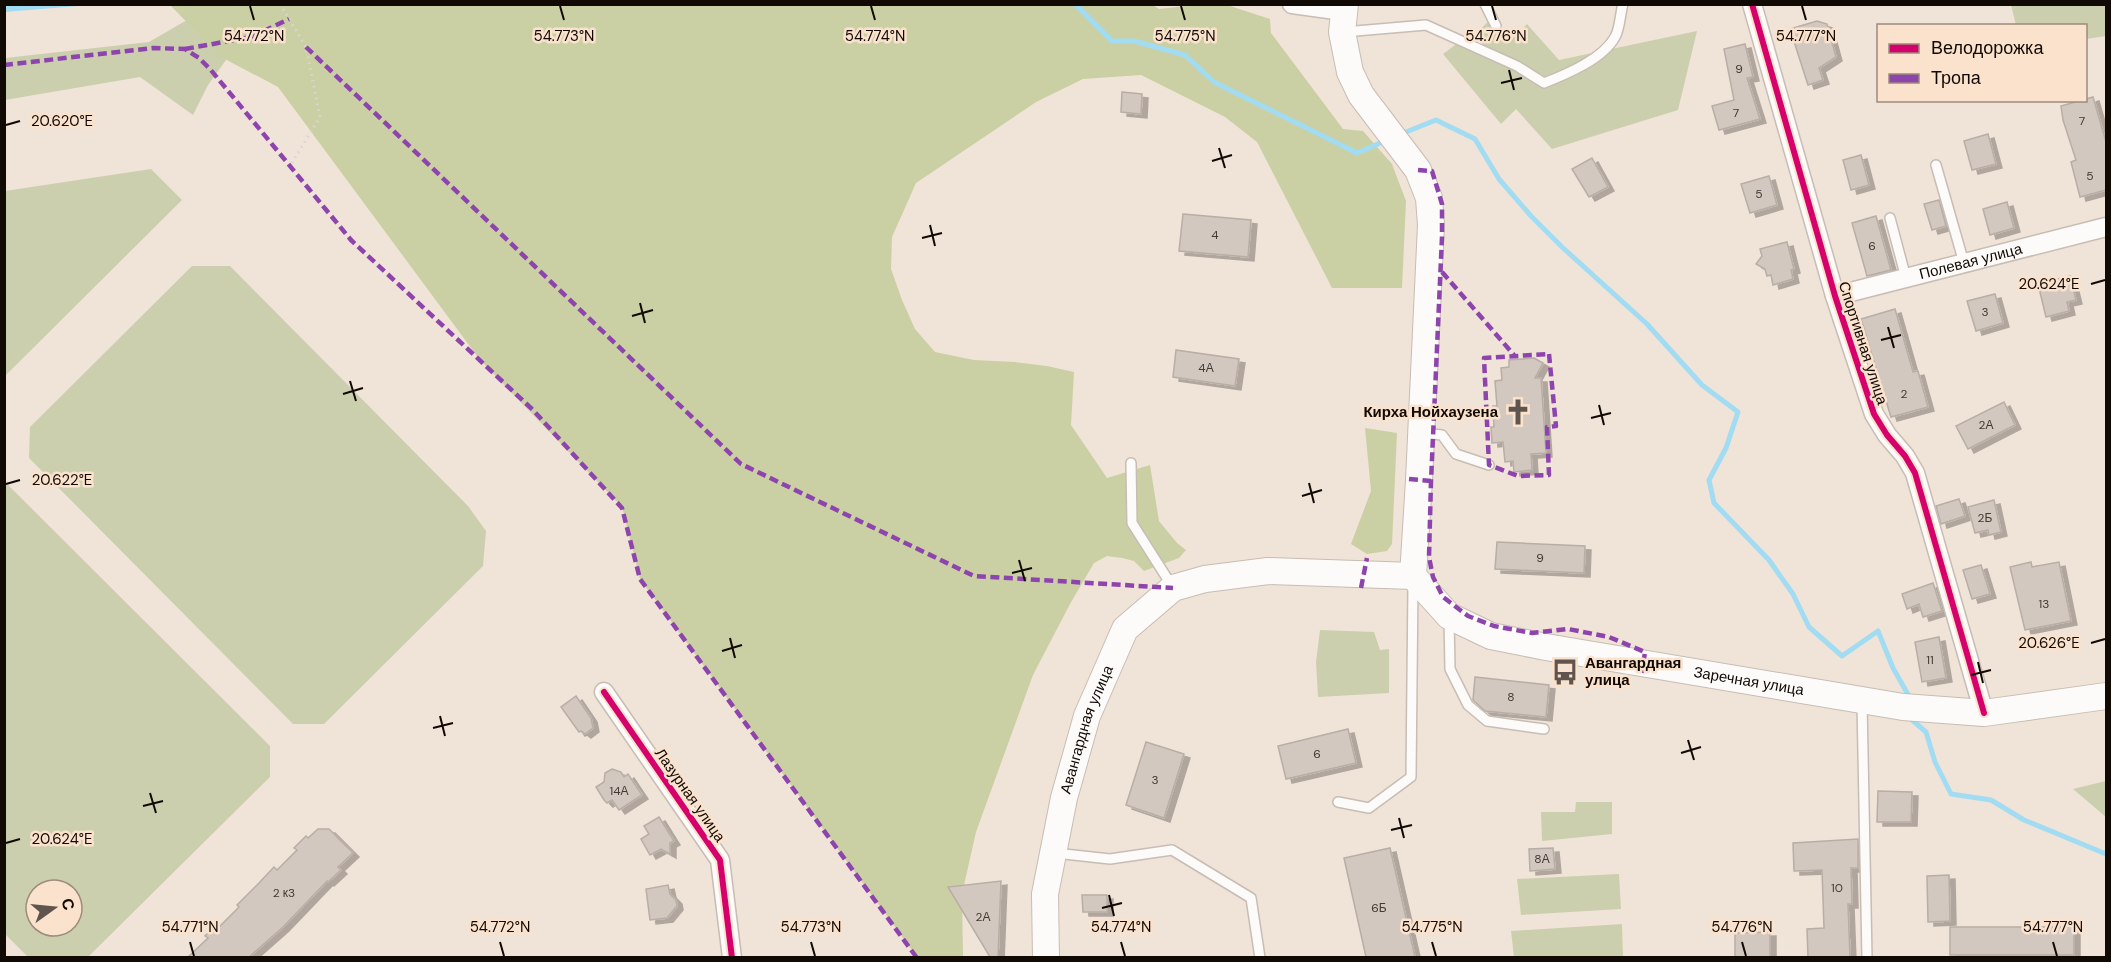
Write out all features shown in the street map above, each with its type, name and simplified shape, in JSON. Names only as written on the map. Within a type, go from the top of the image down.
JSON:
[{"type":"main road","points":[[1343,16],[1350,72],[1361,95],[1418,170],[1429,198],[1431,225],[1413,576]]},
{"type":"main road","name":"Авангардная улица","points":[[1046,957],[1046,894],[1064,798],[1087,716],[1125,629],[1173,588],[1205,579],[1268,571],[1413,576]]},
{"type":"main road","name":"Заречная улица","points":[[1413,576],[1449,616],[1491,636],[1546,647],[1903,707],[1984,713],[2106,696]]},
{"type":"street","points":[[1292,4],[1343,16]]},
{"type":"street","name":"Спортивная улица","points":[[1752,4],[1835,296],[1874,414],[1915,473],[1984,713]]},
{"type":"street","name":"Полевая улица","points":[[1835,296],[2106,227]]},
{"type":"street","name":"Лазурная улица","points":[[604,692],[720,860],[732,957]]},
{"type":"lane","points":[[1485,4],[1496,26]]},
{"type":"lane","points":[[1343,16],[1426,25],[1517,66],[1544,83],[1571,72],[1596,56],[1615,37],[1623,4]]},
{"type":"lane","points":[[1936,165],[1964,263]]},
{"type":"lane","points":[[1890,218],[1906,278]]},
{"type":"lane","points":[[1422,433],[1442,435],[1456,454],[1489,465]]},
{"type":"lane","points":[[1131,464],[1132,523],[1173,588]]},
{"type":"lane","points":[[1338,802],[1369,808],[1411,777],[1413,576]]},
{"type":"lane","points":[[1449,616],[1450,669],[1468,705],[1487,721],[1544,729]]},
{"type":"lane","points":[[1862,700],[1867,957]]},
{"type":"lane","points":[[1053,853],[1110,859],[1172,850],[1251,898],[1260,957]]},
{"type":"path","points":[[280,4],[306,47],[320,117],[290,166]]},
{"type":"green space","points":[[1151,4],[1159,9],[1194,5],[1227,5],[1270,19],[1271,33],[1343,129],[1363,131],[1392,164],[1406,201],[1402,288],[1332,288],[1257,142],[1225,117],[1141,75],[1083,79],[1036,102],[916,183],[892,237],[891,269],[915,329],[935,352],[974,360],[1015,362],[1074,372],[1071,425],[1107,478],[1150,465],[1159,521],[1177,543],[1186,550],[1179,558],[1144,571],[1134,561],[1122,558],[1107,556],[1094,563],[1033,675],[976,832],[962,894],[963,957],[917,957],[640,579],[622,507],[480,360],[278,87],[221,57],[170,5]]},
{"type":"green space","points":[[213,5],[241,39],[208,85],[193,115],[140,77],[5,100],[5,58],[149,42]]},
{"type":"green space","points":[[2011,5],[2106,5],[2106,36],[2087,39],[2087,24],[2016,24]]},
{"type":"green space","points":[[1492,18],[1512,39],[1527,24],[1559,60],[1697,31],[1678,110],[1552,149],[1516,109],[1501,124],[1443,54],[1470,34],[1473,36]]},
{"type":"green space","points":[[151,169],[182,200],[5,376],[5,191]]},
{"type":"green space","points":[[192,266],[230,266],[468,506],[486,531],[483,566],[324,724],[293,724],[29,458],[30,427]]},
{"type":"green space","points":[[1365,428],[1397,433],[1392,544],[1387,551],[1367,554],[1351,544],[1371,491]]},
{"type":"green space","points":[[4,481],[270,746],[270,777],[88,957],[28,957],[5,934]]},
{"type":"green space","points":[[1320,630],[1374,632],[1380,650],[1389,649],[1389,693],[1318,697],[1316,662]]},
{"type":"green space","points":[[2106,781],[2106,817],[2073,789]]},
{"type":"green space","points":[[1576,802],[1612,802],[1612,834],[1542,841],[1541,812],[1575,812]]},
{"type":"green space","points":[[1619,874],[1621,909],[1521,915],[1517,879]]},
{"type":"green space","points":[[1622,924],[1623,957],[1514,957],[1511,931]]},
{"type":"water","points":[[5,4],[90,4],[90,5],[5,12]]},
{"type":"building","points":[[1817,21],[1827,24],[1836,57],[1819,68],[1823,80],[1808,85],[1790,29]]},
{"type":"building","points":[[1745,44],[1753,77],[1747,78],[1760,119],[1719,130],[1712,106],[1734,100],[1724,49]]},
{"type":"building","points":[[1122,92],[1142,94],[1141,114],[1121,112]]},
{"type":"building","points":[[2093,97],[2106,142],[2106,190],[2080,197],[2071,162],[2076,160],[2063,120],[2061,106],[2087,102],[2087,99]]},
{"type":"building","points":[[1988,134],[1996,164],[1972,170],[1964,141]]},
{"type":"building","points":[[1861,155],[1869,185],[1851,190],[1843,160]]},
{"type":"building","points":[[1592,158],[1608,187],[1589,197],[1572,169]]},
{"type":"building","points":[[1769,176],[1777,205],[1750,213],[1741,184]]},
{"type":"building","points":[[1939,200],[1946,226],[1932,230],[1924,204]]},
{"type":"building","points":[[2007,202],[2014,228],[1990,235],[1983,209]]},
{"type":"building","points":[[1183,214],[1251,220],[1248,257],[1179,251]]},
{"type":"building","points":[[1876,216],[1891,270],[1867,276],[1852,223]]},
{"type":"building","points":[[1787,242],[1794,269],[1791,270],[1793,279],[1773,285],[1771,275],[1767,276],[1765,269],[1756,264],[1762,256],[1760,249]]},
{"type":"building","points":[[2070,276],[2076,300],[2067,302],[2069,311],[2046,317],[2038,284]]},
{"type":"building","points":[[1995,294],[2003,323],[1976,331],[1967,301]]},
{"type":"building","points":[[1895,309],[1913,372],[1918,371],[1928,407],[1891,417],[1861,319]]},
{"type":"building","points":[[1176,350],[1239,359],[1235,386],[1173,377]]},
{"type":"building","name":"Кирха Нойхаузена","points":[[1534,358],[1543,363],[1535,378],[1541,378],[1546,453],[1531,454],[1532,470],[1514,472],[1513,461],[1505,462],[1503,442],[1492,443],[1493,406],[1497,406],[1495,381],[1502,380],[1501,368],[1509,367],[1509,360]]},
{"type":"building","points":[[2004,402],[2015,425],[1968,449],[1956,426]]},
{"type":"building","points":[[1959,499],[1965,516],[1941,524],[1936,506]]},
{"type":"building","points":[[1994,500],[2001,532],[1989,535],[1988,530],[1975,533],[1968,507]]},
{"type":"building","points":[[1497,542],[1585,546],[1584,573],[1495,569]]},
{"type":"building","points":[[2031,562],[2032,567],[2059,562],[2071,621],[2025,630],[2010,567]]},
{"type":"building","points":[[1981,565],[1990,594],[1972,599],[1963,570]]},
{"type":"building","points":[[1933,583],[1942,611],[1923,617],[1919,604],[1907,609],[1902,594]]},
{"type":"building","points":[[1939,637],[1946,678],[1922,682],[1915,642]]},
{"type":"building","points":[[1475,677],[1549,685],[1546,717],[1485,711],[1473,700]]},
{"type":"building","points":[[576,696],[591,718],[593,728],[585,734],[579,732],[561,707]]},
{"type":"building","points":[[1348,729],[1356,763],[1286,779],[1278,746]]},
{"type":"building","points":[[1146,742],[1184,754],[1164,818],[1126,805]]},
{"type":"building","points":[[612,769],[621,772],[624,777],[628,774],[642,795],[619,810],[612,800],[607,803],[604,800],[596,787],[604,782],[605,773]]},
{"type":"building","points":[[1878,791],[1912,792],[1911,822],[1877,822]]},
{"type":"building","points":[[659,817],[674,841],[670,843],[670,854],[661,849],[650,855],[641,839],[649,834],[644,826]]},
{"type":"building","points":[[318,829],[329,829],[353,853],[338,867],[341,870],[249,957],[188,957],[208,938],[205,936],[217,924],[219,927],[239,907],[237,905],[274,867],[277,870],[297,850],[294,848],[306,836],[308,838]]},
{"type":"building","points":[[1858,839],[1858,868],[1851,868],[1852,904],[1848,904],[1850,957],[1808,957],[1807,929],[1824,928],[1822,870],[1794,871],[1793,843]]},
{"type":"building","points":[[1390,848],[1415,957],[1366,957],[1344,858]]},
{"type":"building","points":[[1553,848],[1555,869],[1530,871],[1529,849]]},
{"type":"building","points":[[1949,875],[1950,921],[1928,922],[1927,876]]},
{"type":"building","points":[[1001,881],[998,957],[990,957],[948,887]]},
{"type":"building","points":[[668,885],[677,906],[667,918],[650,920],[646,889]]},
{"type":"building","points":[[1082,895],[1107,895],[1107,912],[1083,912]]},
{"type":"building","points":[[1950,927],[2074,927],[2074,955],[1950,955]]},
{"type":"building","points":[[1770,932],[1770,957],[1735,957],[1735,933]]},
{"type":"waterway","points":[[1075,4],[1112,41],[1134,41],[1185,55],[1214,82],[1357,153],[1387,140]]},
{"type":"waterway","points":[[1401,134],[1436,120],[1475,139],[1499,179],[1531,216],[1647,324],[1702,385],[1738,412],[1726,448],[1709,480],[1714,503],[1769,560],[1793,594],[1809,627],[1842,656],[1878,631],[1893,668],[1910,698]]},
{"type":"waterway","points":[[1911,719],[1926,732],[1935,762],[1951,794],[1991,800],[2024,820],[2106,854]]},
{"type":"marked path","points":[[185,49],[251,37],[289,19]]},
{"type":"marked path","points":[[306,47],[741,464],[974,576],[1173,588]]},
{"type":"marked path","points":[[4,65],[153,48],[185,49],[199,58],[351,240],[533,410],[622,508],[640,579],[917,958]]},
{"type":"marked path","points":[[1418,170],[1432,171],[1442,204],[1429,557],[1433,577],[1443,597],[1468,616],[1494,626],[1532,633],[1568,629],[1609,637],[1645,652],[1642,673]]},
{"type":"marked path","points":[[1442,272],[1514,355]]},
{"type":"marked path","points":[[1549,354],[1556,426],[1547,427],[1549,475],[1518,476],[1489,465],[1484,358],[1549,354]]},
{"type":"marked path","points":[[1409,479],[1431,481]]},
{"type":"marked path","points":[[1361,588],[1367,558]]},
{"type":"cycle path","points":[[1752,4],[1835,296],[1874,414],[1915,473],[1984,713]]},
{"type":"cycle path","points":[[604,692],[720,860],[732,958]]},
{"type":"place","name":"Кирха Нойхаузена","points":[[1518,412]]},
{"type":"place","name":"Авангардная улица","points":[[1565,672]]}]
